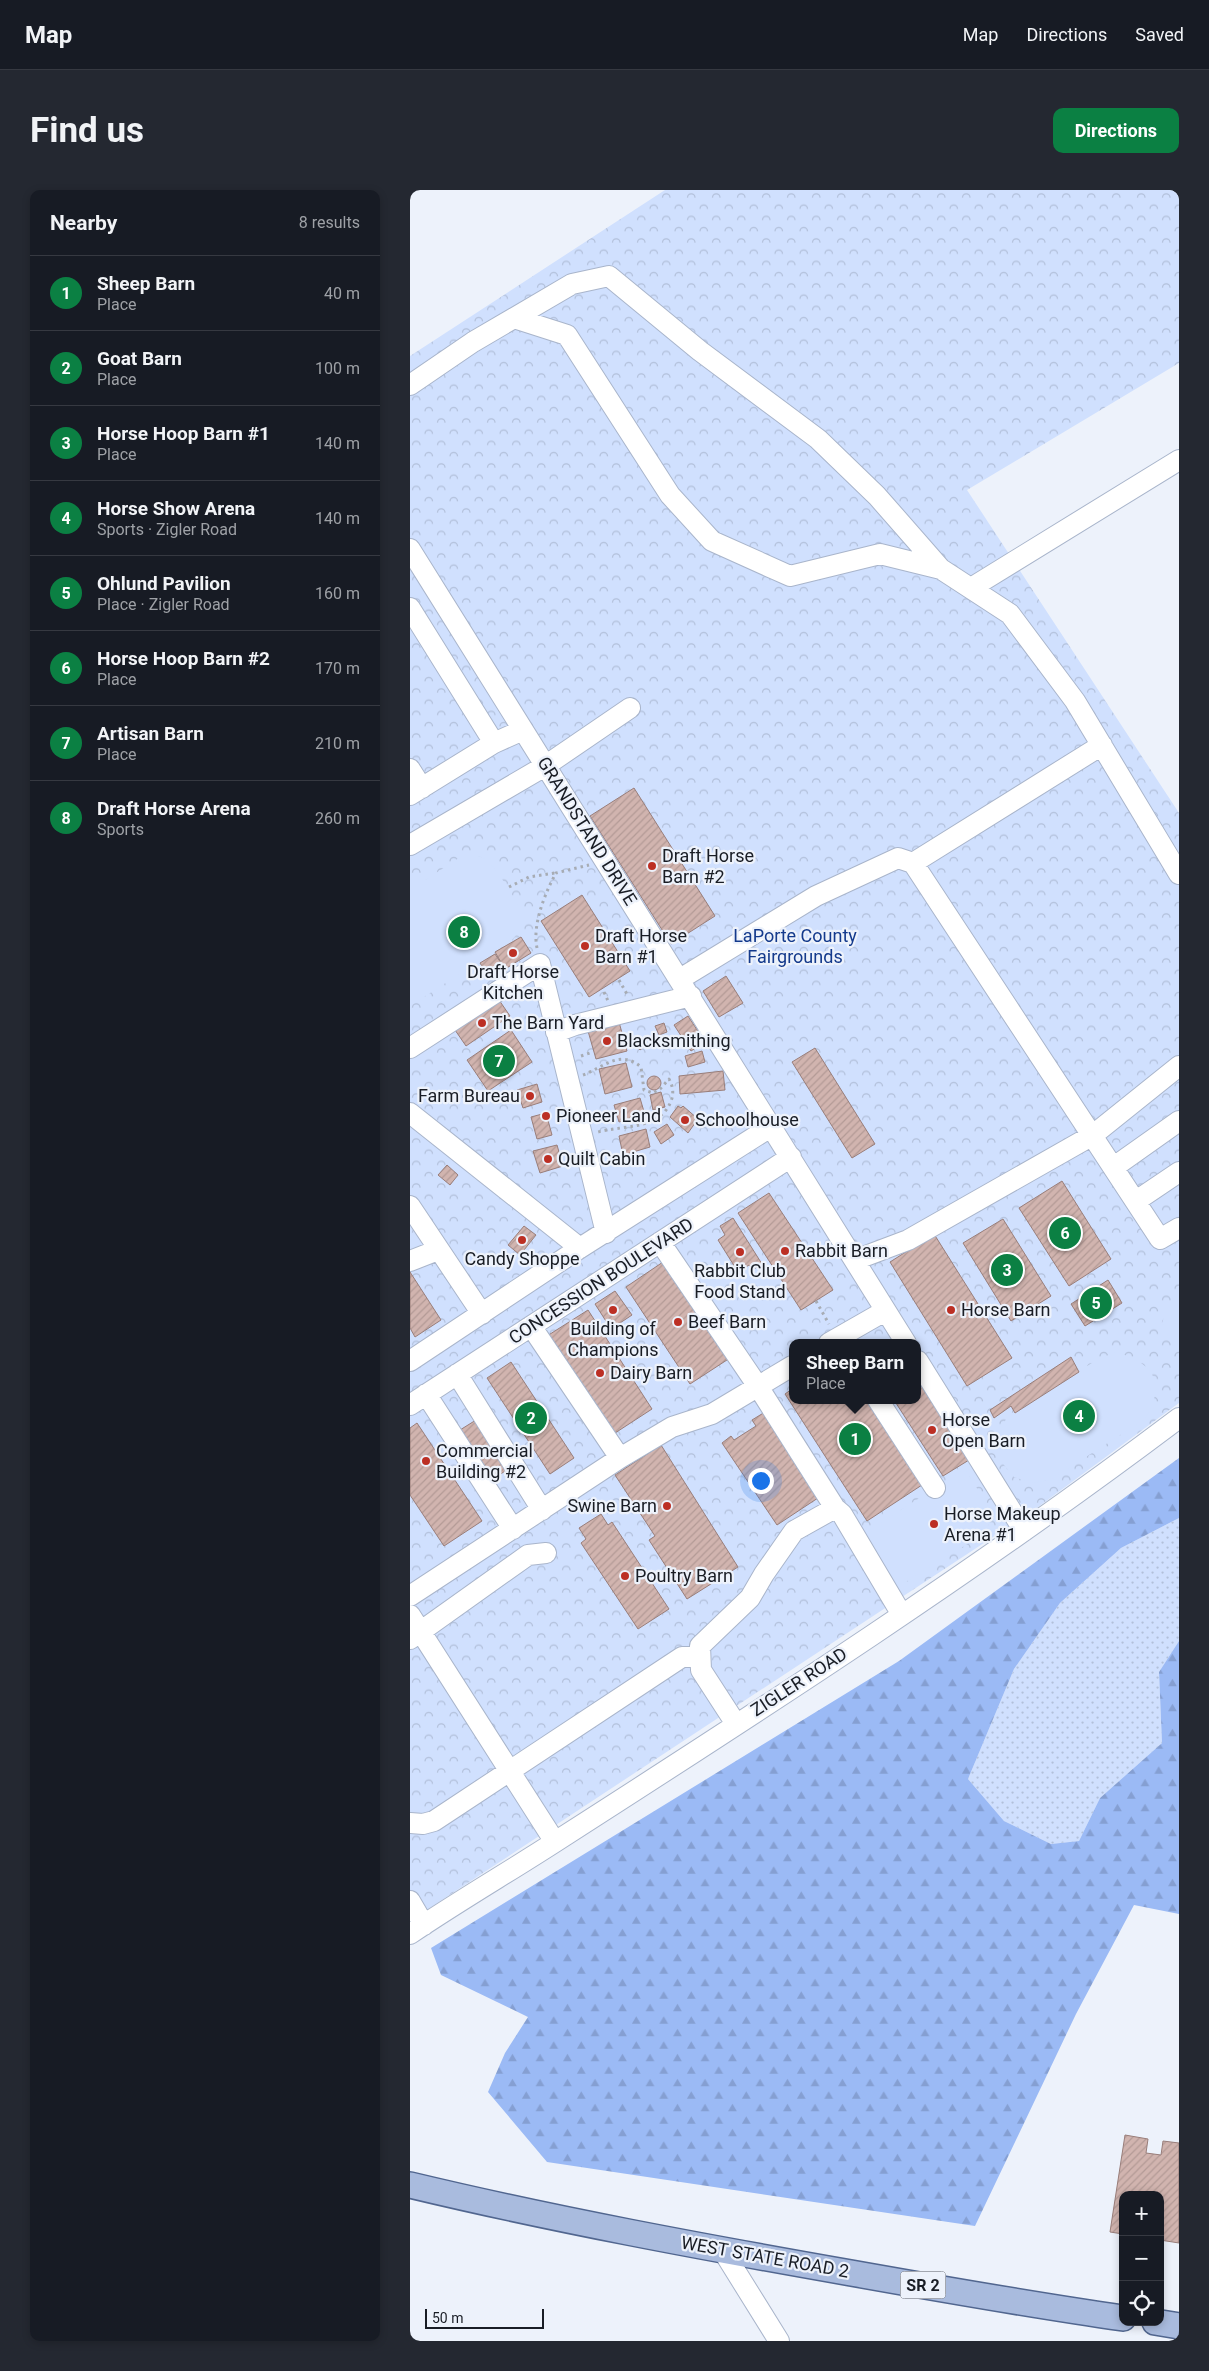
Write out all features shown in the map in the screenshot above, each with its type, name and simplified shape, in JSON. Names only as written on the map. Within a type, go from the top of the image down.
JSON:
[{"type":"main road","name":"WEST STATE ROAD 2","points":[[410,2185],[504,2207],[723,2251],[1119,2317]]},
{"type":"main road","points":[[1164,2324],[1179,2326]]},
{"type":"street","points":[[410,385],[473,342],[572,284],[609,276],[700,351],[818,439],[877,496],[941,569],[1010,614],[1075,701],[1179,874]]},
{"type":"street","points":[[514,318],[567,335],[670,495],[712,541],[790,576],[880,554],[941,569]]},
{"type":"street","points":[[971,588],[1179,460]]},
{"type":"street","name":"GRANDSTAND DRIVE","points":[[410,549],[903,1339]]},
{"type":"street","points":[[410,608],[494,743]]},
{"type":"street","points":[[410,845],[545,766],[630,708]]},
{"type":"street","points":[[410,769],[416,792],[494,743],[523,730]]},
{"type":"street","points":[[913,863],[1102,745]]},
{"type":"street","points":[[680,979],[816,896],[898,858],[913,863],[1160,1239],[1179,1228]]},
{"type":"street","points":[[410,1048],[540,964],[606,1233]]},
{"type":"street","points":[[556,1032],[575,1025],[690,996]]},
{"type":"street","points":[[855,1260],[908,1240],[1093,1135],[1179,1066]]},
{"type":"street","points":[[410,1113],[580,1248]]},
{"type":"street","points":[[1114,1167],[1179,1121]]},
{"type":"street","points":[[410,1361],[580,1248],[772,1126]]},
{"type":"street","name":"CONCESSION BOULEVARD","points":[[418,1399],[791,1157]]},
{"type":"street","points":[[1136,1201],[1179,1172]]},
{"type":"street","points":[[410,1206],[482,1314]]},
{"type":"street","points":[[660,1242],[759,1388],[835,1508],[842,1514],[902,1615]]},
{"type":"street","points":[[410,1261],[438,1250]]},
{"type":"street","points":[[838,1339],[885,1311]]},
{"type":"street","points":[[531,1326],[620,1458]]},
{"type":"street","points":[[921,1366],[1024,1530]]},
{"type":"street","points":[[410,1596],[620,1458],[672,1427],[712,1414],[759,1388],[789,1368]]},
{"type":"street","points":[[456,1374],[542,1510]]},
{"type":"street","points":[[418,1399],[453,1436],[507,1533]]},
{"type":"street","points":[[881,1404],[936,1488]]},
{"type":"street","name":"ZIGLER ROAD","points":[[417,1930],[556,1842],[902,1615],[1075,1497],[1179,1418]]},
{"type":"street","points":[[736,1724],[701,1670],[700,1646],[750,1598],[794,1531],[835,1508]]},
{"type":"street","points":[[415,1636],[528,1555],[546,1553]]},
{"type":"street","points":[[410,1615],[415,1636],[510,1771],[556,1842]]},
{"type":"street","points":[[410,1823],[423,1824],[434,1821],[682,1657],[700,1657]]},
{"type":"street","points":[[410,1901],[417,1930]]},
{"type":"street","points":[[723,2251],[779,2341]]},
{"type":"path","points":[[509,887],[529,877],[607,863]]},
{"type":"path","points":[[540,964],[534,938],[544,896],[556,873]]},
{"type":"path","points":[[568,1080],[594,1071],[614,1060],[632,1060],[641,1067],[644,1090],[653,1093],[660,1089],[669,1079],[672,1084],[673,1096],[668,1110],[659,1120],[581,1136]]},
{"type":"path","points":[[816,1301],[834,1339]]},
{"type":"green space","name":"LaPorte County Fairgrounds","points":[[665,190],[1179,190],[1179,363],[967,490],[1179,813],[1179,1403],[1034,1510],[410,1921],[410,356]]},
{"type":"green space","points":[[469,855],[485,859],[499,874],[519,907],[522,923],[512,940],[410,1006],[410,890],[459,858]]},
{"type":"green space","points":[[1179,1297],[1179,1346],[1162,1323],[1167,1307]]},
{"type":"green space","points":[[1116,1352],[1140,1362],[1153,1376],[1156,1385],[1155,1395],[1145,1419],[1050,1480],[1032,1483],[1014,1477],[999,1459],[996,1439],[1006,1419],[1098,1359]]},
{"type":"green space","points":[[1179,1458],[1179,1518],[1121,1548],[1060,1603],[1014,1669],[968,1779],[1004,1821],[1051,1844],[1079,1841],[1100,1798],[1162,1743],[1159,1672],[1179,1641],[1179,1914],[1134,1905],[1076,2014],[975,2226],[547,2162],[488,2092],[505,2053],[528,2017],[441,1975],[431,1948],[899,1661]]},
{"type":"green space","name":"Horse Makeup Arena #1","points":[[965,1469],[994,1516],[982,1535],[896,1588],[873,1558],[866,1532]]},
{"type":"green space","points":[[1179,1518],[1179,1641],[1159,1672],[1162,1743],[1100,1798],[1079,1841],[1051,1844],[1004,1821],[968,1779],[1014,1669],[1060,1603],[1121,1548]]},
{"type":"building","name":"Draft Horse Barn #2","points":[[634,788],[715,916],[671,944],[590,816]]},
{"type":"building","name":"Draft Horse Barn #1","points":[[582,895],[630,971],[589,997],[541,921]]},
{"type":"building","name":"Draft Horse Kitchen","points":[[521,937],[531,953],[505,969],[495,952]]},
{"type":"building","points":[[495,954],[503,966],[488,976],[480,963]]},
{"type":"building","points":[[726,976],[743,1003],[719,1017],[703,991]]},
{"type":"building","name":"The Barn Yard","points":[[499,1000],[510,1016],[466,1046],[455,1030]]},
{"type":"building","points":[[688,1016],[705,1042],[691,1051],[674,1025]]},
{"type":"building","name":"Blacksmithing","points":[[619,1022],[627,1051],[596,1059],[588,1031]]},
{"type":"building","points":[[664,1023],[667,1032],[659,1035],[655,1026]]},
{"type":"building","points":[[511,1030],[532,1062],[488,1091],[467,1060]]},
{"type":"building","points":[[642,1039],[646,1045],[640,1050],[635,1043]]},
{"type":"building","points":[[815,1048],[875,1144],[852,1158],[792,1062]]},
{"type":"building","points":[[702,1051],[705,1062],[688,1067],[685,1056]]},
{"type":"building","points":[[626,1063],[632,1087],[605,1094],[599,1069]]},
{"type":"building","points":[[723,1071],[725,1090],[680,1094],[679,1076]]},
{"type":"building","points":[[654,1076],[659,1078],[661,1083],[659,1088],[654,1090],[649,1088],[647,1083],[649,1078]]},
{"type":"building","name":"Farm Bureau","points":[[537,1084],[542,1102],[523,1108],[517,1090]]},
{"type":"building","points":[[661,1092],[665,1107],[653,1110],[650,1095]]},
{"type":"building","points":[[640,1098],[645,1115],[619,1122],[614,1105]]},
{"type":"building","name":"Schoolhouse","points":[[678,1106],[681,1108],[683,1106],[698,1119],[688,1133],[670,1117]]},
{"type":"building","points":[[546,1113],[552,1135],[537,1139],[531,1117]]},
{"type":"building","points":[[667,1124],[674,1135],[661,1144],[654,1132]]},
{"type":"building","points":[[646,1129],[650,1147],[623,1155],[619,1136]]},
{"type":"building","name":"Quilt Cabin","points":[[557,1145],[563,1166],[540,1173],[533,1151]]},
{"type":"building","points":[[447,1165],[458,1175],[450,1185],[438,1175]]},
{"type":"building","points":[[1062,1181],[1111,1259],[1069,1286],[1019,1208]]},
{"type":"building","name":"Rabbit Barn","points":[[769,1193],[833,1290],[801,1310],[738,1213]]},
{"type":"building","name":"Rabbit Club Food Stand","points":[[733,1218],[762,1264],[752,1270],[749,1265],[738,1272],[718,1240],[725,1235],[720,1226]]},
{"type":"building","points":[[1003,1219],[1051,1296],[1011,1321],[963,1243]]},
{"type":"building","name":"Candy Shoppe","points":[[524,1226],[536,1235],[520,1255],[508,1245]]},
{"type":"building","name":"Horse Barn","points":[[934,1234],[1012,1358],[967,1386],[890,1262]]},
{"type":"building","name":"Beef Barn","points":[[666,1260],[730,1358],[690,1384],[626,1287]]},
{"type":"building","points":[[410,1272],[441,1320],[415,1337],[410,1328]]},
{"type":"building","points":[[1108,1280],[1122,1303],[1085,1326],[1071,1304]]},
{"type":"building","name":"Building of Champions","points":[[615,1291],[632,1315],[611,1329],[595,1304]]},
{"type":"building","name":"Dairy Barn","points":[[588,1310],[652,1409],[612,1435],[547,1336]]},
{"type":"building","points":[[1071,1357],[1079,1372],[1015,1413],[1011,1406],[994,1418],[990,1410]]},
{"type":"building","points":[[511,1362],[574,1458],[550,1474],[487,1378]]},
{"type":"building","name":"Horse Open Barn","points":[[921,1384],[969,1460],[943,1476],[897,1404],[921,1404]]},
{"type":"building","points":[[789,1391],[789,1400],[785,1394]]},
{"type":"building","points":[[791,1404],[875,1404],[925,1483],[867,1521]]},
{"type":"building","points":[[765,1412],[821,1496],[777,1525],[722,1443],[731,1436],[734,1440],[756,1426],[752,1420]]},
{"type":"building","points":[[476,1420],[508,1469],[492,1480],[460,1430]]},
{"type":"building","name":"Commercial Building #2","points":[[417,1423],[482,1521],[444,1546],[410,1495],[410,1428]]},
{"type":"building","name":"Swine Barn","points":[[661,1445],[738,1567],[687,1599],[649,1540],[655,1536],[615,1475]]},
{"type":"building","name":"Poultry Barn","points":[[601,1514],[608,1525],[612,1522],[669,1609],[638,1629],[581,1543],[586,1539],[579,1528]]},
{"type":"building","points":[[1125,2135],[1148,2139],[1146,2153],[1161,2155],[1163,2141],[1179,2143],[1179,2243],[1164,2241],[1164,2191],[1119,2191],[1119,2233],[1110,2232]]},
{"type":"place","name":"Draft Horse Barn #2","points":[[652,866]]},
{"type":"place","name":"Draft Horse Arena","points":[[464,932]]},
{"type":"place","name":"Draft Horse Barn #1","points":[[585,946]]},
{"type":"place","name":"Draft Horse Kitchen","points":[[513,953]]},
{"type":"place","name":"The Barn Yard","points":[[482,1023]]},
{"type":"place","name":"Blacksmithing","points":[[607,1041]]},
{"type":"place","name":"Artisan Barn","points":[[499,1061]]},
{"type":"place","name":"Farm Bureau","points":[[530,1096]]},
{"type":"place","name":"Pioneer Land","points":[[546,1116]]},
{"type":"place","name":"Schoolhouse","points":[[685,1120]]},
{"type":"place","name":"Quilt Cabin","points":[[548,1159]]},
{"type":"place","name":"Horse Hoop Barn #2","points":[[1065,1233]]},
{"type":"place","name":"Candy Shoppe","points":[[522,1240]]},
{"type":"place","name":"Rabbit Barn","points":[[785,1251]]},
{"type":"place","name":"Rabbit Club Food Stand","points":[[740,1252]]},
{"type":"place","name":"Horse Hoop Barn #1","points":[[1007,1270]]},
{"type":"place","name":"Ohlund Pavilion","points":[[1096,1303]]},
{"type":"place","name":"Building of Champions","points":[[613,1310]]},
{"type":"place","name":"Horse Barn","points":[[951,1310]]},
{"type":"place","name":"Beef Barn","points":[[678,1322]]},
{"type":"place","name":"Dairy Barn","points":[[600,1373]]},
{"type":"place","name":"Horse Show Arena","points":[[1079,1416]]},
{"type":"place","name":"Goat Barn","points":[[531,1418]]},
{"type":"place","name":"Horse Open Barn","points":[[932,1430]]},
{"type":"place","name":"Sheep Barn","points":[[855,1439]]},
{"type":"place","name":"Commercial Building #2","points":[[426,1461]]},
{"type":"place","name":"Swine Barn","points":[[667,1506]]},
{"type":"place","name":"Horse Makeup Arena #1","points":[[934,1524]]},
{"type":"place","name":"Poultry Barn","points":[[625,1576]]}]
